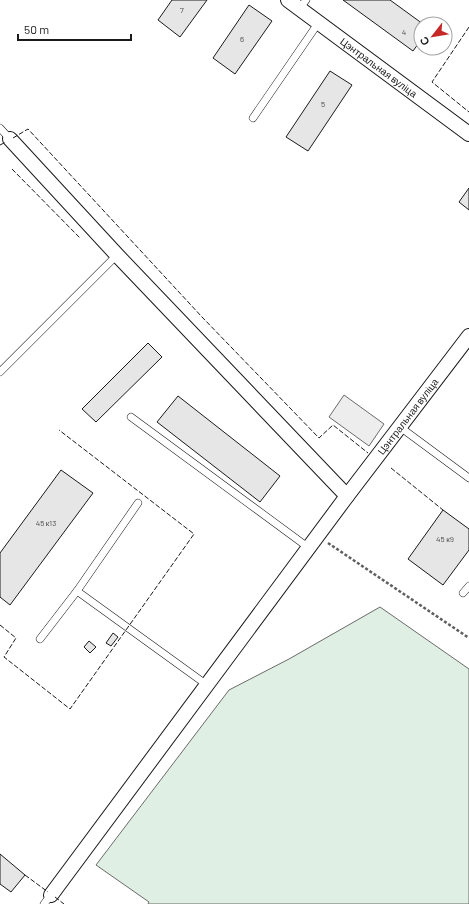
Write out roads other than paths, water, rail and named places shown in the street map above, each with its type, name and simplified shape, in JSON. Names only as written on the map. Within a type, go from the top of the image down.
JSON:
[{"type":"street","name":"Цэнтральная вуліца","points":[[288,0],[303,4],[319,22],[469,134]]},
{"type":"street","points":[[10,139],[117,256],[347,496]]},
{"type":"street","name":"Цэнтральная вуліца","points":[[48,899],[319,536],[347,496],[469,336]]},
{"type":"lane","points":[[253,118],[319,22]]},
{"type":"lane","points":[[0,128],[10,139]]},
{"type":"lane","points":[[0,372],[117,256]]},
{"type":"lane","points":[[131,417],[309,548]]},
{"type":"lane","points":[[400,427],[469,478]]},
{"type":"lane","points":[[40,639],[138,503]]},
{"type":"lane","points":[[463,593],[469,586]]},
{"type":"lane","points":[[76,591],[207,685]]}]
